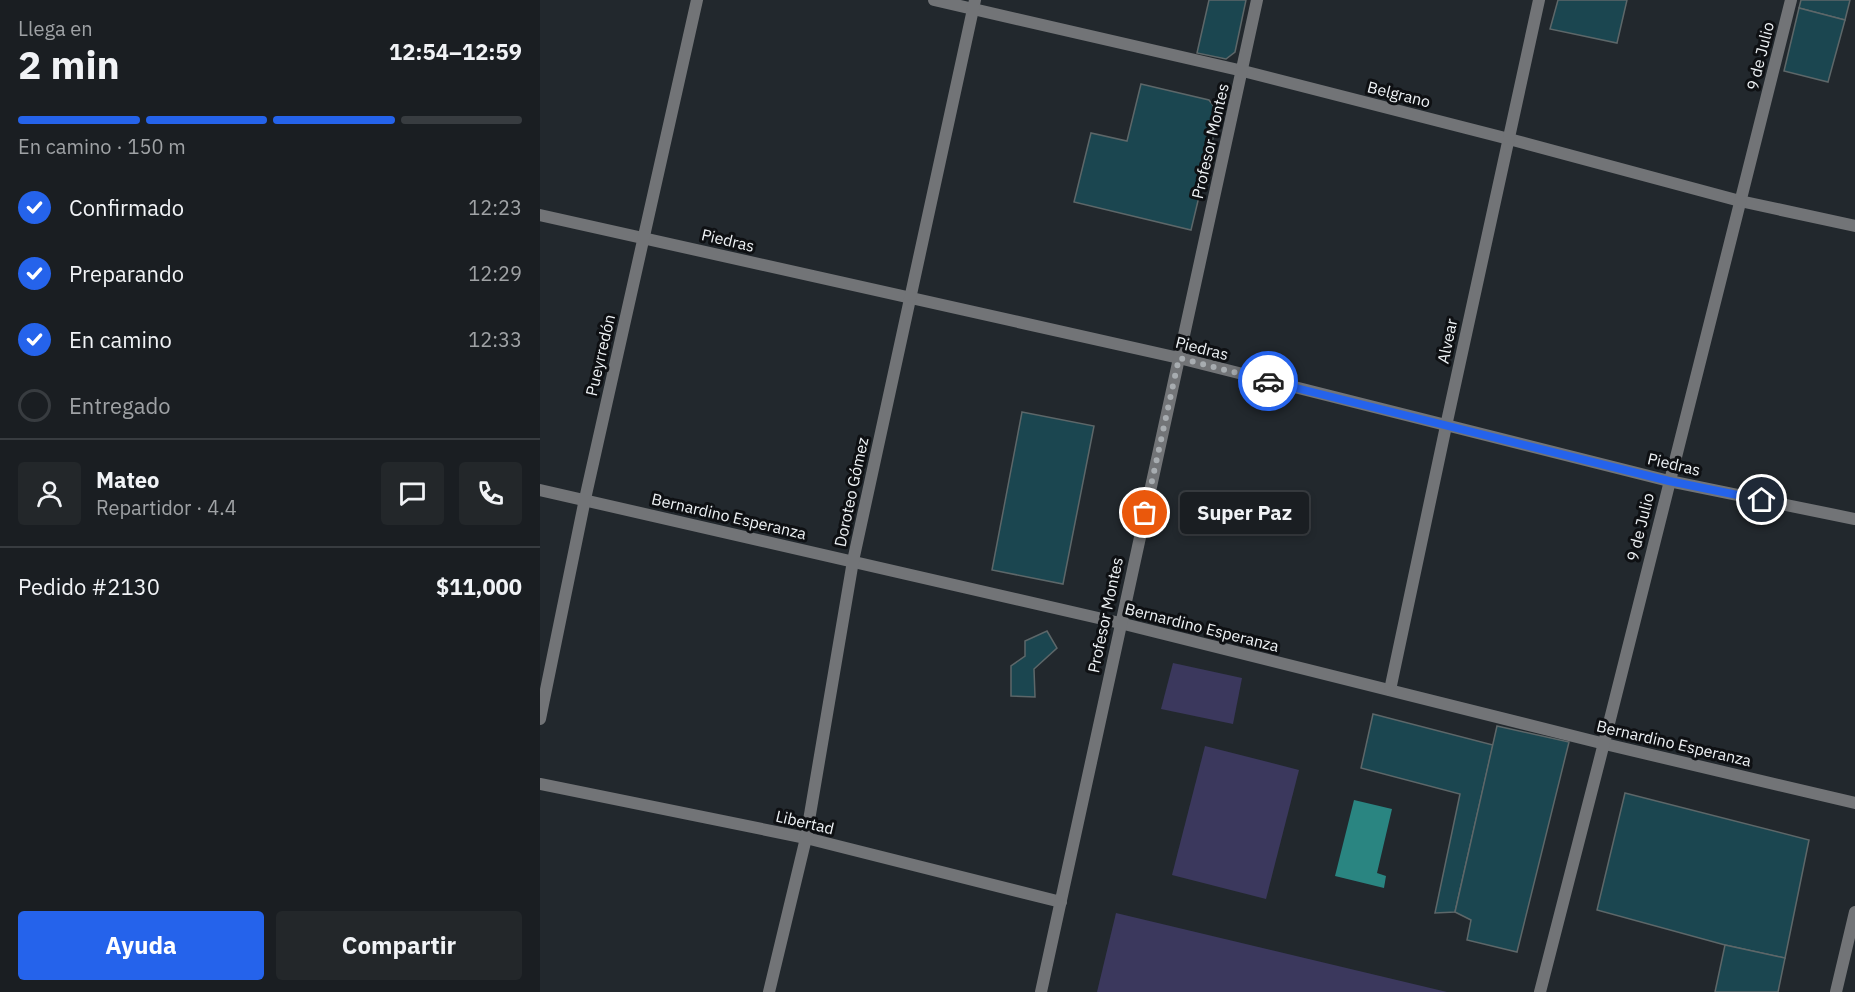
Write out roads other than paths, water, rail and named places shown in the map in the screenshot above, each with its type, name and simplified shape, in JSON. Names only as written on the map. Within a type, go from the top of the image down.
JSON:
[{"type":"street","name":"Pueyrredón","points":[[540,719],[585,499],[697,0]]},
{"type":"street","name":"Belgrano","points":[[934,0],[974,4],[1509,139],[1740,201],[1855,226]]},
{"type":"street","name":"Profesor Montes","points":[[1041,992],[1257,0]]},
{"type":"street","name":"Alvear","points":[[1390,690],[1539,0]]},
{"type":"street","name":"9 de Julio","points":[[1540,992],[1605,744],[1791,0]]},
{"type":"street","name":"Doroteo Gómez","points":[[769,992],[806,838],[853,561],[974,4]]},
{"type":"street","name":"Piedras","points":[[540,215],[1179,358],[1669,481],[1855,519]]},
{"type":"street","name":"Bernardino Esperanza","points":[[540,490],[1120,623],[1605,744],[1855,803]]},
{"type":"street","name":"Libertad","points":[[540,784],[806,838],[1061,902]]},
{"type":"street","points":[[1836,992],[1855,912]]},
{"type":"place","name":"Super Paz","points":[[1145,513]]}]
